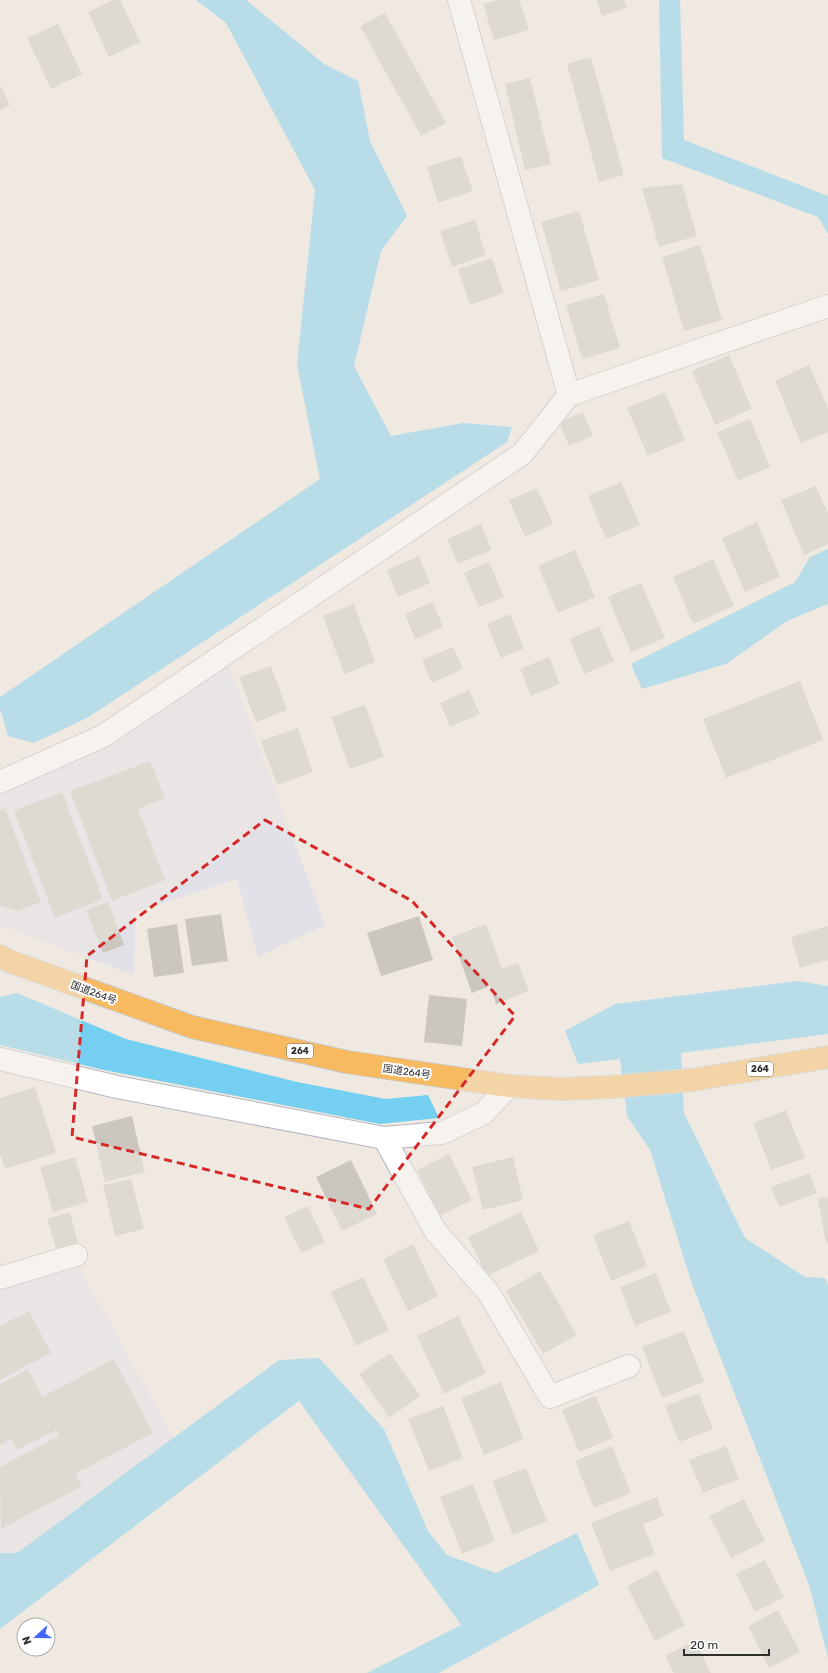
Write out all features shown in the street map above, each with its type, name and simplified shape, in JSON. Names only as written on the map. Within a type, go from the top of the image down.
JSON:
[{"type":"highway","name":"国道264号","points":[[0,956],[9,961],[192,1027],[347,1062],[509,1086],[561,1089],[612,1087],[692,1080],[828,1057]]},
{"type":"street","points":[[459,0],[569,395]]},
{"type":"street","points":[[0,782],[103,736],[522,454],[569,395],[828,306]]},
{"type":"street","points":[[0,1059],[117,1087],[384,1138],[442,1133],[484,1114],[509,1086]]},
{"type":"street","points":[[384,1138],[436,1232],[488,1292],[550,1397],[629,1366]]},
{"type":"street","points":[[0,1278],[76,1255]]},
{"type":"highlighted area","points":[[265,820],[412,901],[515,1016],[369,1209],[72,1137],[87,956]]},
{"type":"shaded area","points":[[221,644],[325,925],[258,957],[237,879],[135,912],[134,975],[0,925],[0,771],[62,748]]},
{"type":"shaded area","points":[[78,1265],[182,1453],[0,1575],[0,1287]]},
{"type":"water","points":[[196,0],[246,0],[324,64],[358,81],[370,141],[407,216],[381,251],[354,366],[391,436],[463,423],[512,427],[507,442],[87,718],[34,743],[8,736],[0,709],[0,697],[320,479],[297,365],[315,190],[226,23]]},
{"type":"water","points":[[659,0],[680,0],[684,140],[828,196],[828,234],[818,217],[662,158]]},
{"type":"water","points":[[828,549],[828,604],[787,621],[726,664],[642,689],[631,664],[795,582],[810,557]]},
{"type":"water","points":[[798,981],[828,986],[828,1034],[681,1053],[684,1113],[745,1238],[805,1277],[825,1278],[828,1285],[828,1658],[809,1585],[692,1284],[650,1150],[627,1116],[620,1059],[578,1064],[565,1031],[615,1004]]},
{"type":"water","points":[[17,993],[126,1039],[297,1082],[386,1099],[428,1095],[439,1118],[380,1124],[104,1070],[0,1045],[0,997]]},
{"type":"water","points":[[319,1358],[384,1429],[428,1531],[447,1555],[496,1573],[577,1533],[599,1585],[439,1673],[367,1673],[461,1625],[299,1401],[0,1629],[0,1553],[17,1553],[279,1360]]},
{"type":"building","points":[[113,0],[120,0],[140,42],[109,57],[88,12]]},
{"type":"building","points":[[498,0],[519,0],[529,30],[494,40],[483,4]]},
{"type":"building","points":[[596,0],[624,0],[627,8],[602,16]]},
{"type":"building","points":[[385,13],[446,123],[421,136],[360,26]]},
{"type":"building","points":[[58,24],[82,74],[51,89],[27,38]]},
{"type":"building","points":[[591,57],[624,175],[599,182],[567,64]]},
{"type":"building","points":[[530,78],[551,164],[525,170],[505,84]]},
{"type":"building","points":[[0,85],[10,105],[0,110]]},
{"type":"building","points":[[461,156],[473,191],[438,203],[427,167]]},
{"type":"building","points":[[682,184],[697,236],[659,247],[642,188]]},
{"type":"building","points":[[579,211],[599,280],[561,291],[541,222]]},
{"type":"building","points":[[475,220],[486,255],[452,267],[440,231]]},
{"type":"building","points":[[700,245],[722,320],[684,331],[662,257]]},
{"type":"building","points":[[492,258],[504,293],[470,305],[458,269]]},
{"type":"building","points":[[604,294],[620,348],[582,359],[566,305]]},
{"type":"building","points":[[729,355],[752,409],[715,425],[692,371]]},
{"type":"building","points":[[809,365],[828,408],[828,432],[801,443],[775,381]]},
{"type":"building","points":[[665,392],[685,440],[648,456],[627,408]]},
{"type":"building","points":[[583,412],[593,436],[569,446],[559,422]]},
{"type":"building","points":[[750,419],[770,467],[738,481],[717,432]]},
{"type":"building","points":[[621,482],[640,525],[606,539],[588,496]]},
{"type":"building","points":[[816,486],[828,513],[828,544],[804,555],[781,500]]},
{"type":"building","points":[[537,488],[553,524],[525,537],[509,500]]},
{"type":"building","points":[[757,522],[780,577],[745,592],[722,538]]},
{"type":"building","points":[[481,524],[492,550],[458,564],[447,539]]},
{"type":"building","points":[[575,550],[595,597],[558,613],[538,566]]},
{"type":"building","points":[[419,556],[430,583],[398,597],[387,570]]},
{"type":"building","points":[[713,559],[734,606],[693,624],[673,577]]},
{"type":"building","points":[[489,562],[504,597],[479,607],[464,573]]},
{"type":"building","points":[[641,583],[665,638],[631,652],[608,597]]},
{"type":"building","points":[[433,602],[443,627],[415,639],[405,614]]},
{"type":"building","points":[[354,604],[375,662],[344,674],[323,616]]},
{"type":"building","points":[[510,614],[524,648],[501,658],[487,624]]},
{"type":"building","points":[[599,626],[614,661],[584,674],[570,639]]},
{"type":"building","points":[[453,647],[463,669],[432,683],[422,660]]},
{"type":"building","points":[[549,657],[560,684],[531,696],[520,669]]},
{"type":"building","points":[[271,666],[287,710],[256,722],[239,677]]},
{"type":"building","points":[[800,681],[823,740],[726,778],[703,719]]},
{"type":"building","points":[[469,690],[480,714],[450,727],[440,703]]},
{"type":"building","points":[[365,705],[384,757],[350,769],[331,717]]},
{"type":"building","points":[[298,728],[313,772],[277,785],[261,741]]},
{"type":"building","points":[[150,761],[165,798],[138,809],[165,880],[112,901],[70,791]]},
{"type":"building","points":[[62,792],[103,899],[55,918],[14,811]]},
{"type":"building","points":[[5,808],[41,902],[17,911],[0,906],[0,810]]},
{"type":"building","points":[[108,902],[124,945],[103,953],[86,910]]},
{"type":"building","points":[[221,914],[228,961],[192,966],[185,919]]},
{"type":"building","points":[[419,916],[433,960],[381,976],[367,933]]},
{"type":"building","points":[[177,924],[184,973],[154,977],[147,929]]},
{"type":"building","points":[[486,924],[502,969],[518,963],[529,991],[496,1004],[490,986],[472,993],[452,937]]},
{"type":"building","points":[[828,926],[828,960],[800,968],[791,937]]},
{"type":"building","points":[[429,995],[467,999],[462,1046],[424,1042]]},
{"type":"building","points":[[35,1087],[56,1153],[5,1169],[0,1154],[0,1098]]},
{"type":"building","points":[[786,1110],[805,1158],[771,1170],[753,1123]]},
{"type":"building","points":[[132,1116],[145,1172],[105,1182],[92,1126]]},
{"type":"building","points":[[449,1154],[472,1200],[439,1216],[417,1170]]},
{"type":"building","points":[[75,1157],[88,1202],[53,1212],[40,1167]]},
{"type":"building","points":[[513,1157],[523,1200],[483,1210],[472,1167]]},
{"type":"building","points":[[351,1160],[377,1214],[342,1231],[316,1177]]},
{"type":"building","points":[[810,1173],[817,1193],[779,1207],[771,1187]]},
{"type":"building","points":[[131,1179],[144,1229],[115,1236],[103,1185]]},
{"type":"building","points":[[828,1197],[828,1242],[826,1243],[818,1199]]},
{"type":"building","points":[[308,1206],[325,1242],[301,1253],[284,1217]]},
{"type":"building","points":[[70,1212],[78,1242],[56,1248],[47,1219]]},
{"type":"building","points":[[521,1212],[539,1251],[487,1276],[468,1237]]},
{"type":"building","points":[[629,1221],[647,1266],[611,1281],[593,1235]]},
{"type":"building","points":[[413,1244],[438,1296],[408,1311],[383,1259]]},
{"type":"building","points":[[540,1271],[577,1335],[543,1354],[506,1291]]},
{"type":"building","points":[[656,1273],[671,1312],[635,1326],[620,1287]]},
{"type":"building","points":[[363,1277],[389,1330],[356,1346],[331,1292]]},
{"type":"building","points":[[29,1311],[51,1353],[0,1380],[0,1326]]},
{"type":"building","points":[[458,1316],[486,1373],[444,1394],[417,1336]]},
{"type":"building","points":[[684,1331],[704,1382],[662,1398],[642,1347]]},
{"type":"building","points":[[390,1353],[420,1396],[389,1418],[359,1374]]},
{"type":"building","points":[[114,1359],[153,1433],[75,1474],[82,1486],[1,1529],[0,1467],[59,1436],[56,1430],[17,1450],[11,1439],[0,1445],[0,1384],[28,1369],[42,1397]]},
{"type":"building","points":[[501,1382],[524,1439],[484,1455],[461,1398]]},
{"type":"building","points":[[699,1393],[713,1429],[679,1442],[665,1406]]},
{"type":"building","points":[[596,1396],[613,1438],[579,1452],[562,1410]]},
{"type":"building","points":[[443,1406],[463,1458],[429,1471],[408,1419]]},
{"type":"building","points":[[612,1446],[631,1493],[594,1508],[575,1461]]},
{"type":"building","points":[[726,1446],[739,1479],[703,1493],[689,1460]]},
{"type":"building","points":[[526,1468],[547,1521],[513,1535],[492,1481]]},
{"type":"building","points":[[473,1484],[495,1541],[462,1554],[440,1497]]},
{"type":"building","points":[[657,1497],[664,1516],[643,1524],[655,1554],[610,1571],[591,1523]]},
{"type":"building","points":[[744,1499],[765,1541],[731,1558],[709,1516]]},
{"type":"building","points":[[765,1560],[784,1597],[755,1612],[736,1574]]},
{"type":"building","points":[[657,1570],[685,1625],[655,1641],[627,1586]]},
{"type":"building","points":[[778,1610],[800,1652],[769,1668],[748,1626]]},
{"type":"building","points":[[695,1641],[711,1673],[674,1673],[665,1656]]}]
